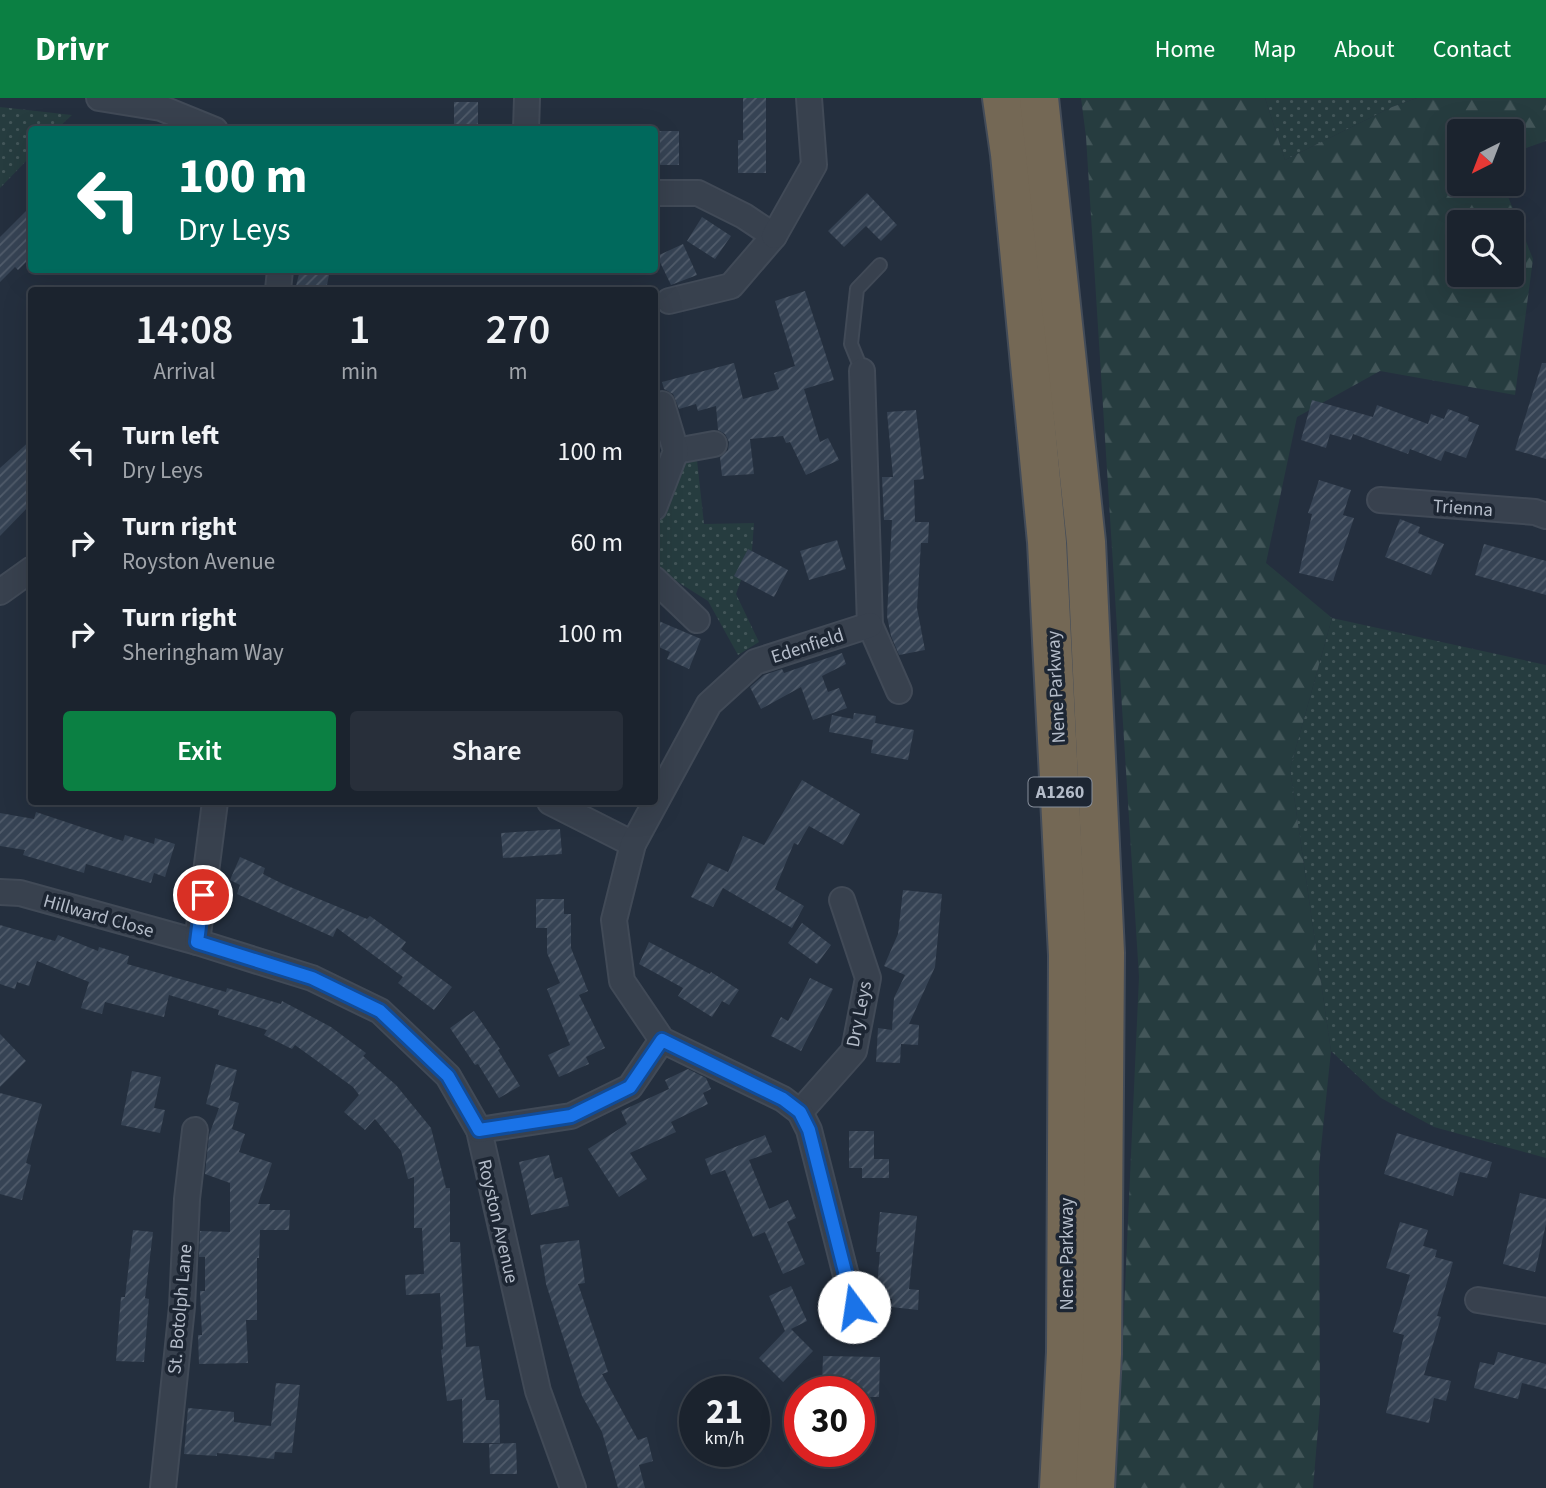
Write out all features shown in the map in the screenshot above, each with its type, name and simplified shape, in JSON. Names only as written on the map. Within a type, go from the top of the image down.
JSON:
[{"type":"highway","name":"Nene Parkway","points":[[1002,98],[1010,155],[1047,542],[1068,955],[1066,1352],[1059,1488]]},
{"type":"highway","name":"Nene Parkway","points":[[1039,98],[1086,542],[1105,940],[1102,1354],[1095,1488]]},
{"type":"street","points":[[99,98],[161,107],[206,126]]},
{"type":"street","points":[[526,126],[527,98]]},
{"type":"street","points":[[669,301],[731,286],[774,236],[814,165],[809,98]]},
{"type":"street","points":[[658,193],[698,193],[744,216],[774,236]]},
{"type":"street","name":"Edenfield","points":[[862,371],[870,625],[899,691]]},
{"type":"street","points":[[658,498],[676,451],[662,404]]},
{"type":"street","points":[[676,451],[715,444]]},
{"type":"street","name":"Trienna","points":[[1380,500],[1535,512],[1546,516]]},
{"type":"street","points":[[0,592],[28,572]]},
{"type":"street","points":[[658,583],[697,620]]},
{"type":"street","name":"Edenfield","points":[[658,798],[709,705],[755,662],[870,625]]},
{"type":"street","points":[[197,942],[215,805]]},
{"type":"street","points":[[557,805],[633,844],[614,920],[622,981],[662,1040],[783,1099],[800,1112],[809,1130],[854,1307]]},
{"type":"street","name":"Edenfield","points":[[633,844],[654,805]]},
{"type":"street","name":"Hillward Close","points":[[0,892],[20,893],[197,942]]},
{"type":"street","name":"Dry Leys","points":[[800,1112],[854,1051],[868,978],[842,901]]},
{"type":"street","name":"Royston Avenue","points":[[197,942],[312,978],[380,1011],[448,1076],[479,1130],[538,1391],[573,1488]]},
{"type":"street","points":[[479,1130],[571,1116],[618,1093],[630,1087],[662,1040]]},
{"type":"street","name":"St. Botolph Lane","points":[[163,1488],[182,1307],[187,1199],[195,1130]]},
{"type":"street","points":[[1478,1300],[1546,1311]]},
{"type":"lane","points":[[862,371],[851,344],[857,289],[880,265]]},
{"type":"green space","points":[[1081,98],[1265,98],[1285,160],[1392,107],[1417,98],[1546,98],[1546,141],[1524,149],[1524,119],[1447,119],[1447,196],[1508,196],[1513,210],[1447,210],[1447,287],[1524,287],[1524,236],[1533,259],[1515,395],[1380,371],[1297,417],[1266,563],[1332,618],[1290,769],[1331,1051],[1319,1167],[1320,1405],[1313,1488],[1116,1488],[1139,977],[1086,137]]},
{"type":"green space","points":[[1265,98],[1417,98],[1392,107],[1285,160]]},
{"type":"green space","points":[[0,107],[72,115],[60,126],[28,126],[28,159],[0,188]]},
{"type":"green space","points":[[697,460],[704,524],[754,523],[752,550],[736,594],[759,642],[738,655],[708,601],[673,579],[658,565],[658,515],[680,464]]},
{"type":"green space","points":[[1332,618],[1546,665],[1546,1158],[1434,1127],[1381,1098],[1331,1051],[1290,769]]},
{"type":"building","points":[[743,98],[766,98],[766,173],[738,173],[738,140],[743,140]]},
{"type":"building","points":[[454,102],[478,102],[478,126],[454,126]]},
{"type":"building","points":[[658,131],[679,131],[679,165],[658,165]]},
{"type":"building","points":[[867,193],[897,225],[881,241],[866,226],[844,247],[828,231]]},
{"type":"building","points":[[28,209],[28,260],[18,270],[15,267],[0,282],[0,237]]},
{"type":"building","points":[[702,217],[731,236],[715,259],[687,241]]},
{"type":"building","points":[[683,244],[697,275],[671,285],[658,256]]},
{"type":"building","points":[[299,273],[329,273],[327,287],[296,287]]},
{"type":"building","points":[[805,291],[834,380],[804,389],[820,442],[828,438],[839,460],[806,475],[790,442],[786,443],[783,436],[750,439],[754,474],[722,476],[720,457],[728,450],[729,442],[725,434],[718,430],[716,406],[698,411],[696,404],[679,409],[673,394],[664,389],[662,382],[734,363],[743,399],[779,389],[774,373],[795,366],[775,301]]},
{"type":"building","points":[[1542,363],[1546,363],[1546,459],[1515,450]]},
{"type":"building","points":[[1312,400],[1373,417],[1377,405],[1428,424],[1431,414],[1444,419],[1448,409],[1469,417],[1468,421],[1479,425],[1466,458],[1445,451],[1441,461],[1410,449],[1408,454],[1353,434],[1351,440],[1330,434],[1326,448],[1301,440]]},
{"type":"building","points":[[916,410],[924,479],[914,480],[915,522],[929,522],[928,543],[921,543],[917,608],[925,650],[899,655],[887,616],[892,520],[884,520],[882,477],[893,477],[887,412]]},
{"type":"building","points":[[28,443],[28,507],[0,536],[0,468]]},
{"type":"building","points":[[1319,480],[1351,490],[1343,515],[1354,518],[1333,581],[1299,573],[1312,514],[1308,513]]},
{"type":"building","points":[[1400,519],[1420,527],[1418,533],[1444,544],[1431,575],[1385,557]]},
{"type":"building","points":[[837,540],[846,569],[809,580],[800,551]]},
{"type":"building","points":[[1484,544],[1546,561],[1546,595],[1475,575]]},
{"type":"building","points":[[748,549],[788,570],[774,597],[734,576]]},
{"type":"building","points":[[658,621],[701,639],[689,669],[667,659],[670,652],[658,647]]},
{"type":"building","points":[[842,653],[846,664],[822,676],[828,692],[839,688],[847,708],[813,720],[801,687],[761,709],[750,687],[764,675],[782,669],[784,673]]},
{"type":"building","points":[[854,713],[876,716],[875,723],[914,730],[908,760],[871,753],[873,740],[829,732],[832,715],[853,719]]},
{"type":"building","points":[[802,780],[860,814],[843,845],[809,826],[798,845],[794,843],[775,889],[804,906],[792,928],[723,888],[713,907],[691,897],[708,863],[728,872],[743,836],[764,845]]},
{"type":"building","points":[[36,812],[123,841],[125,835],[154,844],[155,838],[175,844],[165,877],[154,873],[151,883],[86,864],[84,873],[23,855],[25,850],[0,846],[0,813],[34,819]]},
{"type":"building","points":[[560,829],[562,854],[503,858],[501,833]]},
{"type":"building","points":[[240,857],[265,868],[263,874],[283,884],[367,919],[370,916],[406,942],[401,949],[452,987],[434,1010],[398,983],[403,977],[337,928],[333,937],[237,894],[240,885],[230,880]]},
{"type":"building","points":[[903,890],[942,894],[935,967],[909,1024],[919,1025],[918,1045],[901,1044],[900,1063],[876,1062],[878,1028],[892,1030],[894,998],[905,975],[884,966],[898,934]]},
{"type":"building","points":[[536,899],[564,899],[564,914],[571,914],[571,948],[588,991],[579,995],[605,1048],[586,1057],[589,1064],[559,1077],[548,1055],[570,1045],[547,989],[560,983],[547,953],[547,928],[536,928]]},
{"type":"building","points":[[802,923],[831,945],[817,964],[788,943]]},
{"type":"building","points":[[0,925],[55,941],[58,935],[98,951],[99,947],[129,956],[127,964],[226,992],[227,988],[281,1004],[282,1001],[331,1027],[366,1053],[363,1056],[396,1085],[431,1128],[446,1188],[450,1188],[450,1242],[460,1242],[466,1347],[479,1346],[486,1400],[499,1400],[500,1443],[463,1443],[462,1399],[447,1401],[441,1350],[440,1293],[406,1295],[405,1275],[424,1274],[422,1228],[414,1228],[414,1177],[408,1179],[401,1151],[375,1119],[365,1130],[344,1112],[359,1095],[353,1087],[295,1045],[292,1049],[264,1035],[267,1030],[218,1015],[219,1010],[169,995],[164,1017],[105,1002],[102,1014],[81,1008],[89,982],[37,961],[29,986],[17,982],[15,989],[0,984]]},
{"type":"building","points":[[649,942],[710,974],[711,972],[739,990],[729,1005],[722,1001],[712,1017],[678,996],[683,988],[639,964]]},
{"type":"building","points":[[810,978],[833,989],[801,1051],[771,1036],[781,1017],[788,1021]]},
{"type":"building","points":[[474,1011],[500,1049],[498,1050],[520,1086],[499,1098],[478,1064],[475,1065],[450,1028]]},
{"type":"building","points":[[0,1034],[26,1061],[0,1087]]},
{"type":"building","points":[[216,1064],[237,1070],[229,1100],[239,1103],[232,1129],[245,1134],[239,1152],[272,1163],[258,1204],[270,1204],[269,1210],[290,1210],[289,1230],[260,1230],[257,1320],[246,1320],[248,1363],[199,1364],[198,1335],[202,1335],[200,1291],[205,1291],[205,1257],[199,1257],[200,1231],[230,1232],[230,1183],[205,1174],[209,1135],[219,1108],[206,1104]]},
{"type":"building","points":[[688,1069],[706,1078],[711,1089],[703,1093],[708,1104],[671,1122],[676,1132],[630,1153],[647,1179],[619,1197],[588,1149],[627,1124],[621,1111],[669,1089],[665,1080]]},
{"type":"building","points":[[132,1071],[161,1077],[154,1108],[165,1110],[160,1133],[121,1125]]},
{"type":"building","points":[[0,1093],[42,1104],[26,1163],[31,1165],[22,1200],[0,1194]]},
{"type":"building","points":[[849,1131],[874,1131],[874,1159],[889,1159],[889,1178],[862,1178],[862,1168],[849,1168]]},
{"type":"building","points":[[1397,1133],[1492,1162],[1487,1178],[1460,1172],[1453,1196],[1384,1174]]},
{"type":"building","points":[[765,1135],[772,1152],[749,1160],[769,1209],[788,1200],[796,1218],[787,1222],[805,1264],[783,1274],[765,1232],[753,1237],[725,1170],[711,1175],[705,1159]]},
{"type":"building","points":[[549,1155],[555,1179],[562,1177],[569,1206],[531,1215],[519,1162]]},
{"type":"building","points":[[1520,1193],[1546,1199],[1546,1224],[1535,1272],[1503,1264]]},
{"type":"building","points":[[880,1212],[917,1216],[909,1289],[919,1290],[918,1310],[891,1307],[892,1299],[876,1298],[880,1252],[876,1252]]},
{"type":"building","points":[[1400,1222],[1428,1230],[1423,1246],[1437,1250],[1435,1257],[1453,1262],[1424,1375],[1451,1381],[1446,1401],[1434,1398],[1429,1423],[1386,1413],[1404,1335],[1393,1332],[1410,1275],[1386,1268]]},
{"type":"building","points":[[133,1230],[153,1232],[145,1298],[149,1299],[144,1362],[116,1361],[121,1297],[125,1297]]},
{"type":"building","points":[[579,1240],[585,1283],[578,1284],[608,1372],[602,1374],[638,1440],[647,1437],[653,1461],[639,1465],[645,1488],[618,1488],[602,1432],[582,1396],[546,1284],[540,1245]]},
{"type":"building","points":[[791,1286],[807,1321],[791,1329],[813,1351],[789,1376],[784,1376],[783,1382],[759,1358],[785,1331],[769,1296]]},
{"type":"building","points":[[1498,1352],[1546,1364],[1546,1389],[1522,1383],[1518,1399],[1474,1388],[1480,1362],[1494,1365]]},
{"type":"building","points":[[823,1356],[880,1357],[879,1397],[875,1397],[875,1376],[822,1376]]},
{"type":"building","points":[[276,1383],[300,1385],[292,1453],[275,1452],[274,1459],[217,1453],[217,1456],[184,1454],[188,1408],[234,1412],[234,1422],[271,1426]]},
{"type":"building","points":[[516,1443],[517,1474],[490,1474],[489,1444]]},
{"type":"route","points":[[203,895],[197,942],[312,978],[380,1011],[448,1076],[479,1130],[571,1116],[630,1087],[662,1040],[783,1099],[800,1112],[809,1130],[854,1307]]}]
